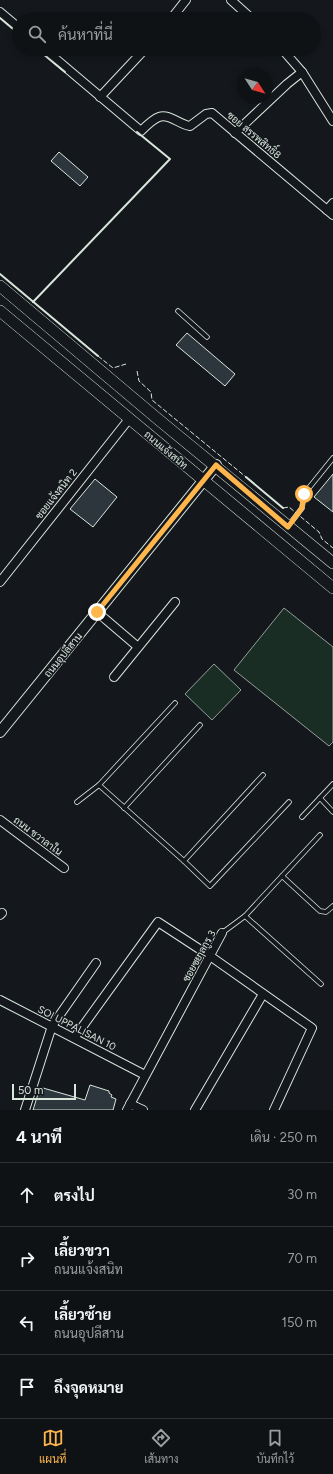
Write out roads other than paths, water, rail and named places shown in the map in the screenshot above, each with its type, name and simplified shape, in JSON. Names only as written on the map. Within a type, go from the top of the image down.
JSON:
[{"type":"main road","name":"ถนนแจ้งสนิท","points":[[0,286],[135,400],[216,465],[288,527],[333,563]]},
{"type":"main road","name":"ถนนแจ้งสนิท","points":[[0,310],[333,588]]},
{"type":"street","points":[[177,12],[186,0]]},
{"type":"street","points":[[231,0],[244,12]]},
{"type":"street","points":[[0,12],[12,22]]},
{"type":"street","name":"ซอย สรรพสิทธิ์8","points":[[52,56],[141,130],[160,116],[168,117],[184,125],[190,126],[206,114],[212,113],[330,212]]},
{"type":"street","points":[[100,97],[138,56]]},
{"type":"street","points":[[288,56],[302,72],[333,121]]},
{"type":"street","points":[[235,133],[287,84],[302,72]]},
{"type":"street","points":[[330,212],[333,204]]},
{"type":"street","name":"ซอยแจ้งสนิท 2","points":[[0,582],[129,419]]},
{"type":"street","name":"ถนนอุปลีสาน","points":[[0,732],[216,465]]},
{"type":"street","points":[[114,676],[175,602]]},
{"type":"street","points":[[97,612],[138,646]]},
{"type":"street","name":"ถนน ชวาลาใน","points":[[0,820],[64,868]]},
{"type":"street","points":[[75,1037],[158,922],[210,956],[312,1028],[274,1110]]},
{"type":"street","name":"ซอยซยๅลกูร 3","points":[[129,1107],[222,933]]},
{"type":"street","points":[[25,1110],[52,1026],[96,963]]},
{"type":"street","points":[[195,1110],[263,994]]},
{"type":"street","name":"SOI UPPALISAN 10","points":[[0,1000],[75,1037],[145,1075]]},
{"type":"street","points":[[129,1107],[143,1110]]},
{"type":"lane","points":[[178,311],[207,337]]},
{"type":"lane","points":[[288,527],[302,508],[304,494],[333,458]]},
{"type":"lane","points":[[77,802],[99,785],[175,703]]},
{"type":"lane","points":[[124,808],[200,726]]},
{"type":"lane","points":[[184,861],[262,775]]},
{"type":"lane","points":[[302,817],[333,784]]},
{"type":"lane","points":[[99,785],[210,886],[289,802]]},
{"type":"lane","points":[[320,798],[333,812]]},
{"type":"lane","name":"ซอยซยๅลกูร 3","points":[[222,933],[245,916],[320,835]]},
{"type":"lane","points":[[282,876],[320,911],[326,912],[333,906]]},
{"type":"lane","points":[[245,916],[321,984]]}]
